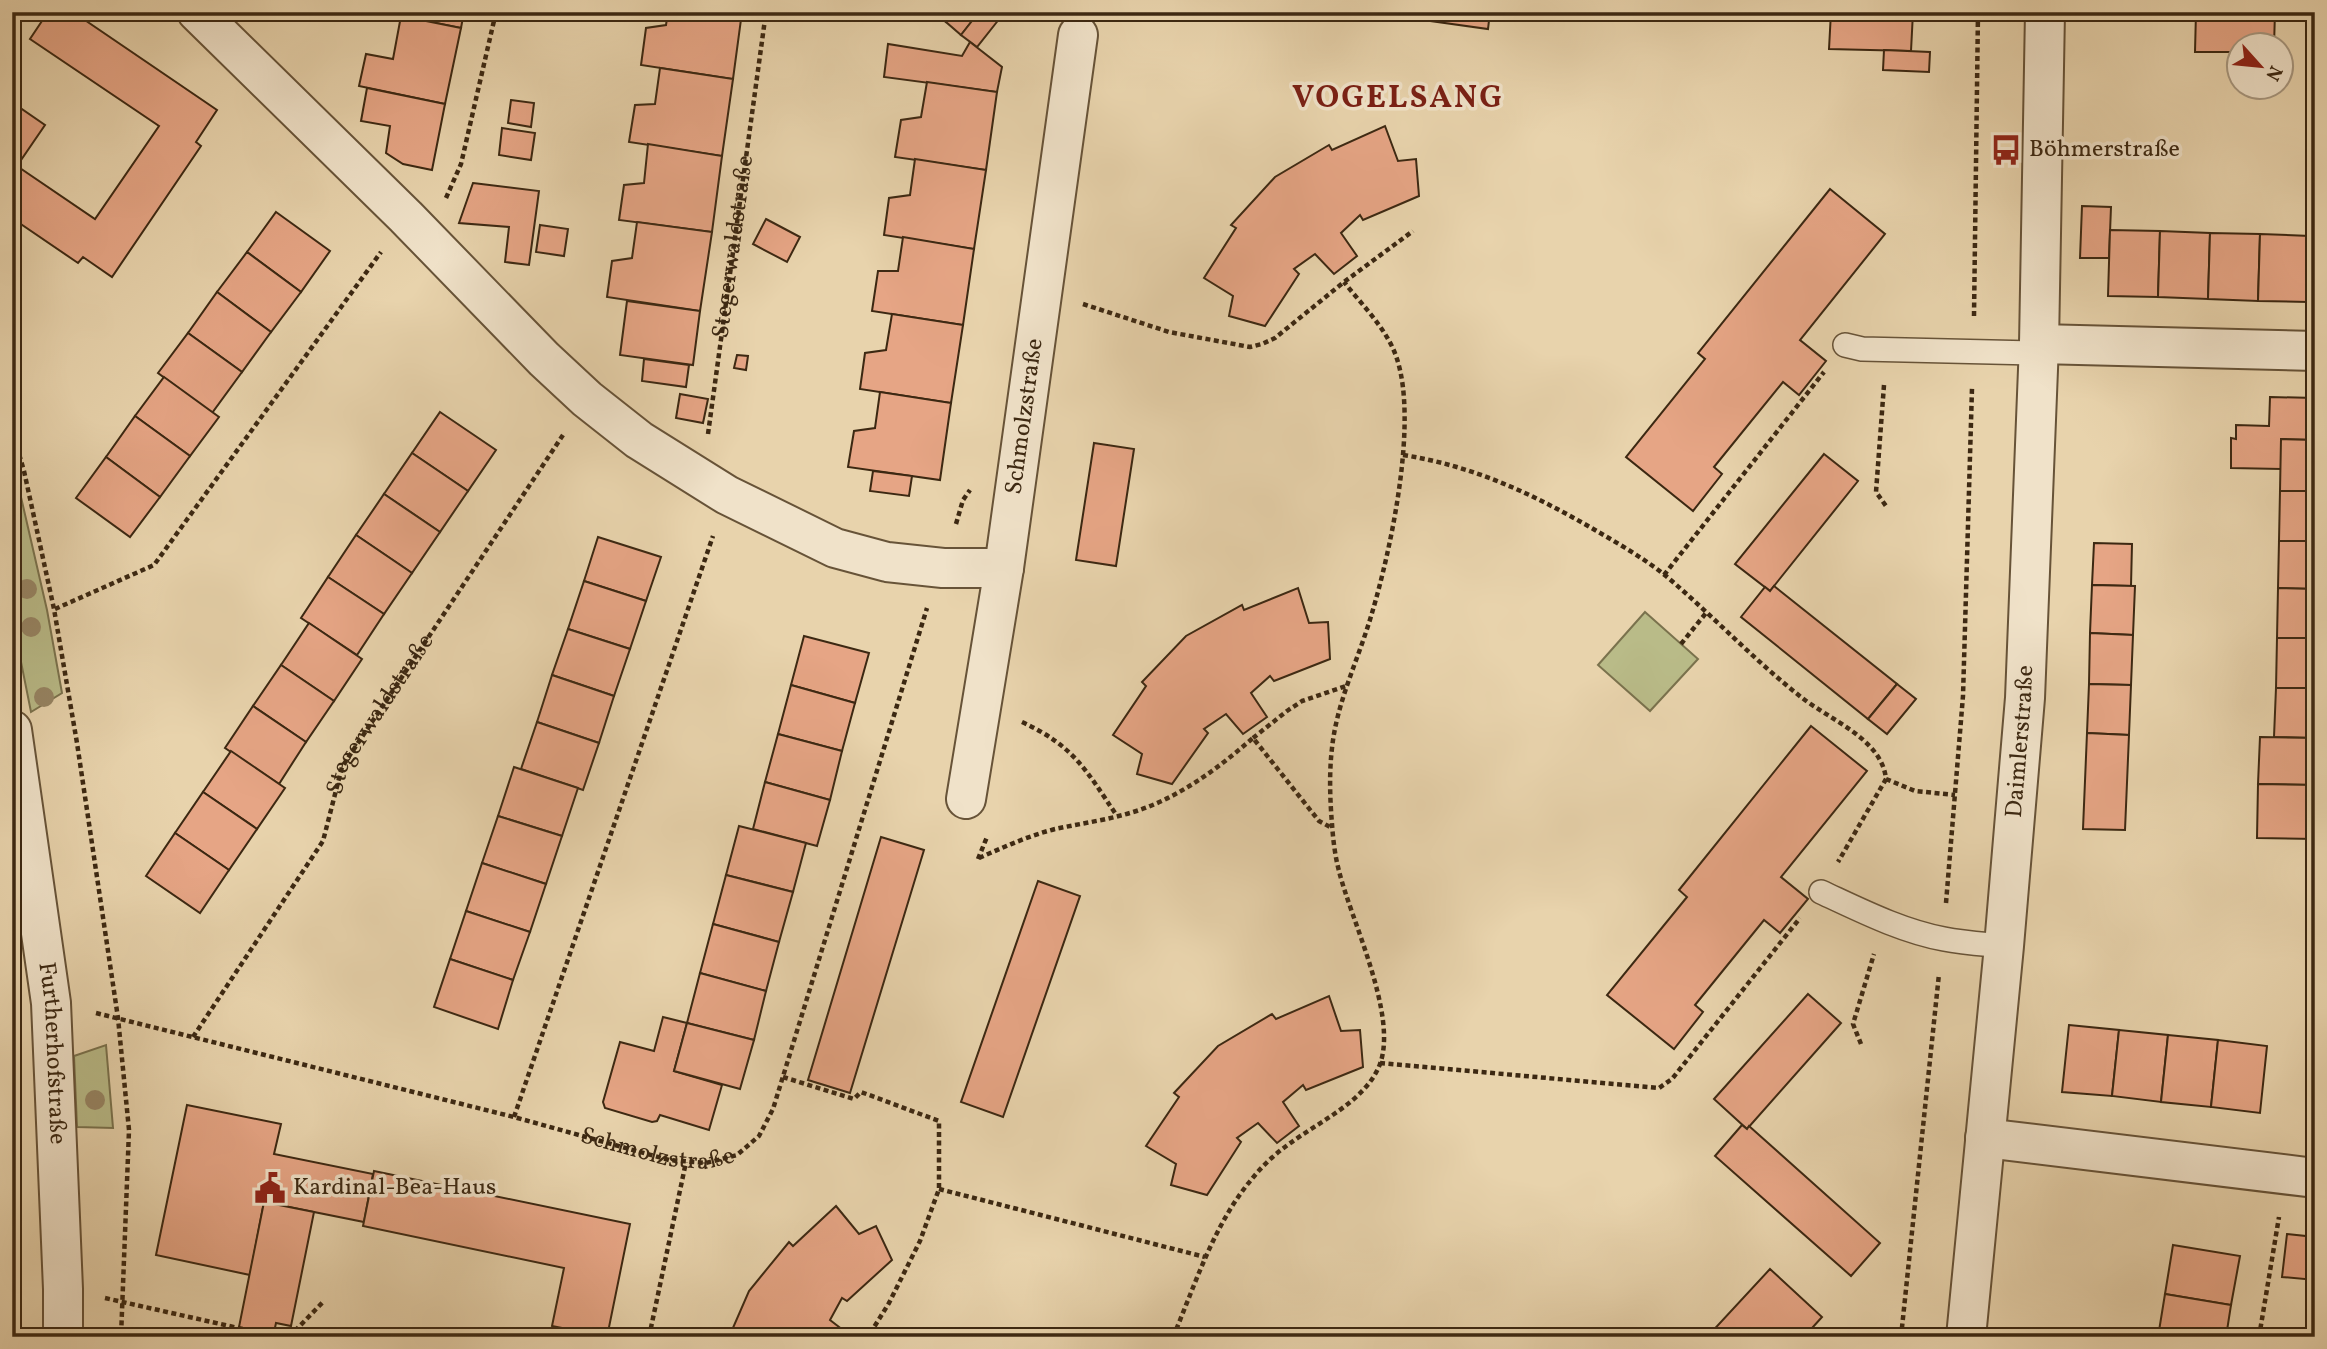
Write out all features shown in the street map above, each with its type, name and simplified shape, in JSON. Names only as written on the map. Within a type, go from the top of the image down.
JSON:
[{"type":"street","points":[[197,12],[412,224],[544,359],[587,399],[639,440],[715,488],[845,551],[887,562],[943,568],[1004,568]]},
{"type":"street","name":"Daimlerstraße","points":[[1966,1337],[2025,698],[2038,348],[2045,12]]},
{"type":"street","name":"Schmolzstraße","points":[[966,799],[1004,568],[1078,35]]},
{"type":"street","points":[[2038,348],[2315,351]]},
{"type":"street","name":"Furtherhofstraße","points":[[12,730],[51,1003],[64,1289],[63,1337]]},
{"type":"street","points":[[1985,1138],[2300,1176]]},
{"type":"lane","points":[[1845,345],[1862,349],[1973,352],[2038,348]]},
{"type":"lane","points":[[1821,892],[1882,919],[1943,939],[2004,946]]},
{"type":"path","points":[[54,609],[154,565],[412,224],[448,196],[461,164],[496,12]]},
{"type":"path","name":"Stegerwaldstraße","points":[[514,1117],[715,488],[765,12]]},
{"type":"path","points":[[1901,1337],[1943,939],[1964,696],[1978,12]]},
{"type":"path","points":[[2310,12],[2310,29]]},
{"type":"path","points":[[1071,300],[1169,332],[1250,347],[1275,338],[1413,231]]},
{"type":"path","points":[[1173,1337],[1205,1257],[1234,1202],[1251,1179],[1287,1145],[1366,1088],[1380,1063],[1383,1049],[1379,1002],[1339,871],[1332,828],[1332,747],[1346,686],[1375,602],[1396,504],[1403,455],[1404,390],[1397,357],[1384,333],[1344,282]]},
{"type":"path","points":[[1664,575],[1845,345]]},
{"type":"path","points":[[1886,506],[1876,492],[1887,349]]},
{"type":"path","name":"Stegerwaldstraße","points":[[193,1037],[323,841],[342,767],[587,399]]},
{"type":"path","points":[[12,430],[24,471],[54,609],[77,743],[117,1018],[129,1130],[121,1337]]},
{"type":"path","points":[[1380,1063],[1659,1088],[1672,1079],[1821,892],[1886,779],[1877,753],[1860,738],[1800,696],[1664,575],[1617,543],[1515,487],[1443,461],[1403,455]]},
{"type":"path","name":"Schmolzstraße","points":[[51,1003],[514,1117],[669,1160],[706,1163],[737,1154],[759,1136],[773,1109],[922,622],[943,568]]},
{"type":"path","points":[[1681,644],[1706,612]]},
{"type":"path","points":[[978,859],[1052,830],[1154,805],[1218,768],[1302,701],[1346,686]]},
{"type":"path","points":[[983,704],[1047,733],[1071,752],[1117,816]]},
{"type":"path","points":[[1253,738],[1319,821],[1332,828]]},
{"type":"path","points":[[1886,779],[1915,791],[1955,795]]},
{"type":"path","points":[[1861,1044],[1853,1024],[1865,990],[1882,919]]},
{"type":"path","points":[[783,1077],[854,1099],[861,1092],[939,1121],[939,1189],[920,1241],[889,1303],[868,1337]]},
{"type":"path","points":[[649,1337],[686,1162]]},
{"type":"path","points":[[2259,1337],[2300,1176]]},
{"type":"path","points":[[939,1189],[1205,1257]]},
{"type":"path","points":[[64,1289],[278,1337]]},
{"type":"path","points":[[289,1337],[324,1301]]},
{"type":"green space","points":[[12,458],[47,610],[62,693],[31,712],[12,617]]},
{"type":"green space","points":[[1645,612],[1698,659],[1650,711],[1598,665]]},
{"type":"green space","points":[[106,1045],[113,1128],[77,1127],[74,1056]]},
{"type":"building","points":[[48,12],[73,12],[217,110],[196,142],[201,146],[112,277],[83,257],[78,263],[12,218],[13,103],[45,125],[17,166],[95,219],[159,126],[30,39]]},
{"type":"building","points":[[382,12],[464,12],[461,28]]},
{"type":"building","points":[[668,12],[742,12],[733,79],[641,65],[646,28],[666,25]]},
{"type":"building","points":[[933,12],[953,12],[946,22]]},
{"type":"building","points":[[953,12],[979,12],[961,35],[946,22]]},
{"type":"building","points":[[979,12],[993,12],[1000,18],[977,47],[961,35]]},
{"type":"building","points":[[1366,12],[1490,12],[1488,29]]},
{"type":"building","points":[[1831,12],[1913,12],[1911,51],[1829,49]]},
{"type":"building","points":[[2196,12],[2275,12],[2274,32],[2226,32],[2226,52],[2195,52]]},
{"type":"building","points":[[401,16],[461,28],[445,104],[359,86],[366,54],[393,59]]},
{"type":"building","points":[[970,42],[1002,67],[997,92],[884,77],[888,44],[962,56]]},
{"type":"building","points":[[1884,50],[1930,52],[1929,72],[1883,70]]},
{"type":"building","points":[[660,68],[733,79],[722,156],[629,142],[635,105],[655,104]]},
{"type":"building","points":[[927,82],[997,92],[986,170],[895,157],[901,120],[921,117]]},
{"type":"building","points":[[367,88],[445,104],[432,170],[403,164],[386,153],[390,126],[361,121]]},
{"type":"building","points":[[511,100],[534,103],[531,127],[508,123]]},
{"type":"building","points":[[1385,126],[1398,161],[1416,159],[1419,196],[1363,220],[1360,215],[1341,233],[1357,256],[1334,274],[1315,254],[1294,269],[1299,274],[1265,326],[1229,316],[1233,296],[1204,278],[1236,228],[1231,225],[1275,177],[1329,145],[1332,150]]},
{"type":"building","points":[[502,128],[535,133],[531,160],[499,155]]},
{"type":"building","points":[[648,144],[722,156],[712,232],[619,220],[624,185],[644,183]]},
{"type":"building","points":[[915,159],[986,170],[974,249],[884,235],[889,198],[910,195]]},
{"type":"building","points":[[473,183],[539,191],[529,265],[505,262],[509,227],[459,223]]},
{"type":"building","points":[[1830,189],[1885,234],[1800,340],[1826,361],[1799,395],[1783,382],[1714,467],[1722,474],[1693,511],[1626,457],[1705,359],[1698,353]]},
{"type":"building","points":[[2082,206],[2111,207],[2109,258],[2080,258]]},
{"type":"building","points":[[276,212],[330,251],[301,292],[247,252]]},
{"type":"building","points":[[766,219],[800,237],[787,262],[753,244]]},
{"type":"building","points":[[637,222],[712,232],[700,311],[607,297],[612,261],[632,258]]},
{"type":"building","points":[[540,225],[568,229],[564,256],[536,252]]},
{"type":"building","points":[[2110,230],[2160,231],[2158,297],[2108,296]]},
{"type":"building","points":[[2160,231],[2210,233],[2208,299],[2158,297]]},
{"type":"building","points":[[2210,233],[2260,234],[2258,301],[2208,299]]},
{"type":"building","points":[[2260,234],[2310,236],[2308,302],[2258,301]]},
{"type":"building","points":[[2310,236],[2315,236],[2315,302],[2308,302]]},
{"type":"building","points":[[903,237],[974,249],[963,325],[872,311],[878,271],[898,271]]},
{"type":"building","points":[[247,252],[301,292],[271,332],[217,292]]},
{"type":"building","points":[[217,292],[271,332],[242,372],[188,333]]},
{"type":"building","points":[[627,301],[700,311],[693,365],[620,355]]},
{"type":"building","points":[[892,314],[963,325],[951,403],[860,389],[865,353],[886,350]]},
{"type":"building","points":[[188,333],[242,372],[212,413],[158,373]]},
{"type":"building","points":[[737,355],[748,356],[746,370],[734,368]]},
{"type":"building","points":[[644,359],[689,365],[686,387],[642,381]]},
{"type":"building","points":[[164,377],[219,417],[190,456],[135,416]]},
{"type":"building","points":[[880,392],[951,403],[940,480],[848,467],[854,431],[875,428]]},
{"type":"building","points":[[680,394],[708,399],[703,423],[676,418]]},
{"type":"building","points":[[2270,397],[2315,398],[2314,440],[2281,439],[2281,469],[2231,468],[2231,438],[2236,439],[2236,425],[2269,426]]},
{"type":"building","points":[[440,412],[496,450],[468,491],[412,453]]},
{"type":"building","points":[[135,416],[190,456],[160,497],[106,457]]},
{"type":"building","points":[[2281,439],[2315,440],[2315,491],[2280,491]]},
{"type":"building","points":[[1094,443],[1134,449],[1116,566],[1076,560]]},
{"type":"building","points":[[412,453],[468,491],[440,532],[384,494]]},
{"type":"building","points":[[1824,454],[1858,481],[1770,591],[1735,564]]},
{"type":"building","points":[[106,457],[160,497],[130,537],[76,498]]},
{"type":"building","points":[[873,471],[912,476],[909,496],[870,491]]},
{"type":"building","points":[[2280,491],[2315,491],[2315,541],[2279,541]]},
{"type":"building","points":[[384,494],[440,532],[412,573],[356,535]]},
{"type":"building","points":[[356,535],[412,573],[384,614],[328,577]]},
{"type":"building","points":[[598,537],[661,557],[646,601],[584,581]]},
{"type":"building","points":[[2279,541],[2315,541],[2315,589],[2278,588]]},
{"type":"building","points":[[2094,543],[2132,544],[2131,586],[2092,585]]},
{"type":"building","points":[[328,577],[384,614],[357,655],[301,618]]},
{"type":"building","points":[[584,581],[646,601],[630,649],[568,629]]},
{"type":"building","points":[[2092,585],[2135,586],[2133,635],[2090,633]]},
{"type":"building","points":[[1774,586],[1897,684],[1868,719],[1741,617],[1765,587],[1770,591]]},
{"type":"building","points":[[1298,588],[1309,623],[1328,622],[1330,659],[1274,681],[1270,676],[1251,693],[1267,717],[1243,734],[1226,714],[1204,729],[1208,733],[1172,784],[1137,774],[1142,754],[1113,735],[1146,686],[1142,682],[1186,636],[1242,605],[1244,610]]},
{"type":"building","points":[[2278,588],[2315,589],[2315,638],[2277,638]]},
{"type":"building","points":[[309,623],[362,659],[334,701],[281,665]]},
{"type":"building","points":[[568,629],[630,649],[614,696],[552,675]]},
{"type":"building","points":[[2090,633],[2133,635],[2131,685],[2089,684]]},
{"type":"building","points":[[804,636],[869,653],[855,703],[791,685]]},
{"type":"building","points":[[2277,638],[2315,638],[2315,688],[2276,688]]},
{"type":"building","points":[[281,665],[334,701],[306,742],[253,706]]},
{"type":"building","points":[[552,675],[614,696],[599,743],[537,722]]},
{"type":"building","points":[[1897,684],[1916,699],[1887,734],[1868,719]]},
{"type":"building","points":[[2089,684],[2131,685],[2129,735],[2087,733]]},
{"type":"building","points":[[791,685],[855,703],[842,751],[778,734]]},
{"type":"building","points":[[2276,688],[2315,688],[2315,738],[2274,737]]},
{"type":"building","points":[[253,706],[306,742],[279,784],[225,748]]},
{"type":"building","points":[[537,722],[599,743],[583,790],[521,769]]},
{"type":"building","points":[[1811,726],[1867,771],[1781,877],[1808,899],[1780,933],[1764,920],[1695,1005],[1703,1012],[1674,1049],[1607,995],[1687,897],[1679,890]]},
{"type":"building","points":[[2087,733],[2129,735],[2125,830],[2083,829]]},
{"type":"building","points":[[778,734],[842,751],[830,800],[765,782]]},
{"type":"building","points":[[2260,737],[2315,738],[2315,785],[2258,784]]},
{"type":"building","points":[[231,751],[285,788],[257,829],[203,792]]},
{"type":"building","points":[[514,767],[578,788],[562,836],[498,816]]},
{"type":"building","points":[[765,782],[830,800],[817,846],[753,829]]},
{"type":"building","points":[[2258,784],[2315,785],[2315,839],[2257,838]]},
{"type":"building","points":[[203,792],[257,829],[229,870],[175,833]]},
{"type":"building","points":[[498,816],[562,836],[546,884],[482,863]]},
{"type":"building","points":[[739,826],[806,843],[793,892],[726,875]]},
{"type":"building","points":[[175,833],[229,870],[200,913],[146,876]]},
{"type":"building","points":[[881,837],[924,850],[850,1093],[808,1080]]},
{"type":"building","points":[[482,863],[546,884],[530,932],[466,911]]},
{"type":"building","points":[[726,875],[793,892],[779,942],[713,924]]},
{"type":"building","points":[[1038,881],[1080,896],[1003,1117],[961,1102]]},
{"type":"building","points":[[466,911],[530,932],[513,980],[450,959]]},
{"type":"building","points":[[713,924],[779,942],[766,991],[700,973]]},
{"type":"building","points":[[450,959],[513,980],[498,1029],[434,1007]]},
{"type":"building","points":[[700,973],[766,991],[754,1040],[687,1023]]},
{"type":"building","points":[[1808,994],[1841,1023],[1747,1129],[1714,1099]]},
{"type":"building","points":[[1329,996],[1341,1031],[1360,1030],[1363,1067],[1306,1090],[1303,1085],[1283,1102],[1299,1126],[1277,1143],[1258,1123],[1237,1138],[1241,1142],[1207,1195],[1171,1185],[1176,1164],[1146,1146],[1179,1097],[1174,1093],[1218,1046],[1272,1014],[1276,1019]]},
{"type":"building","points":[[663,1017],[687,1023],[674,1071],[722,1085],[709,1130],[660,1115],[657,1121],[652,1122],[605,1108],[603,1102],[620,1042],[654,1051]]},
{"type":"building","points":[[687,1023],[754,1040],[740,1089],[674,1071]]},
{"type":"building","points":[[2069,1025],[2119,1030],[2112,1096],[2062,1092]]},
{"type":"building","points":[[2119,1030],[2168,1035],[2161,1102],[2112,1096]]},
{"type":"building","points":[[2168,1035],[2218,1040],[2211,1107],[2161,1102]]},
{"type":"building","points":[[2218,1040],[2267,1046],[2260,1113],[2211,1107]]},
{"type":"building","name":"Kardinal-Bea-Haus","points":[[187,1105],[281,1124],[274,1154],[373,1174],[364,1222],[264,1202],[250,1275],[156,1255]]},
{"type":"building","points":[[1742,1125],[1747,1129],[1749,1126],[1880,1243],[1851,1276],[1715,1156]]},
{"type":"building","points":[[374,1171],[630,1224],[607,1337],[552,1326],[564,1268],[363,1226]]},
{"type":"building","points":[[264,1202],[314,1212],[291,1326],[276,1323],[273,1337],[237,1337]]},
{"type":"building","points":[[836,1206],[859,1234],[876,1226],[892,1260],[847,1301],[842,1298],[830,1320],[852,1337],[729,1337],[749,1291],[789,1242],[793,1246]]},
{"type":"building","points":[[2287,1234],[2315,1237],[2315,1280],[2282,1277]]},
{"type":"building","points":[[2173,1245],[2240,1256],[2231,1305],[2165,1294]]},
{"type":"building","points":[[1770,1269],[1822,1317],[1804,1337],[1707,1337]]},
{"type":"building","points":[[2165,1294],[2231,1305],[2226,1337],[2158,1337]]},
{"type":"place","name":"Böhmerstraße","points":[[2006,150]]},
{"type":"place","name":"Kardinal-Bea-Haus","points":[[270,1188]]},
{"type":"district","name":"VOGELSANG","points":[[1398,99]]}]
